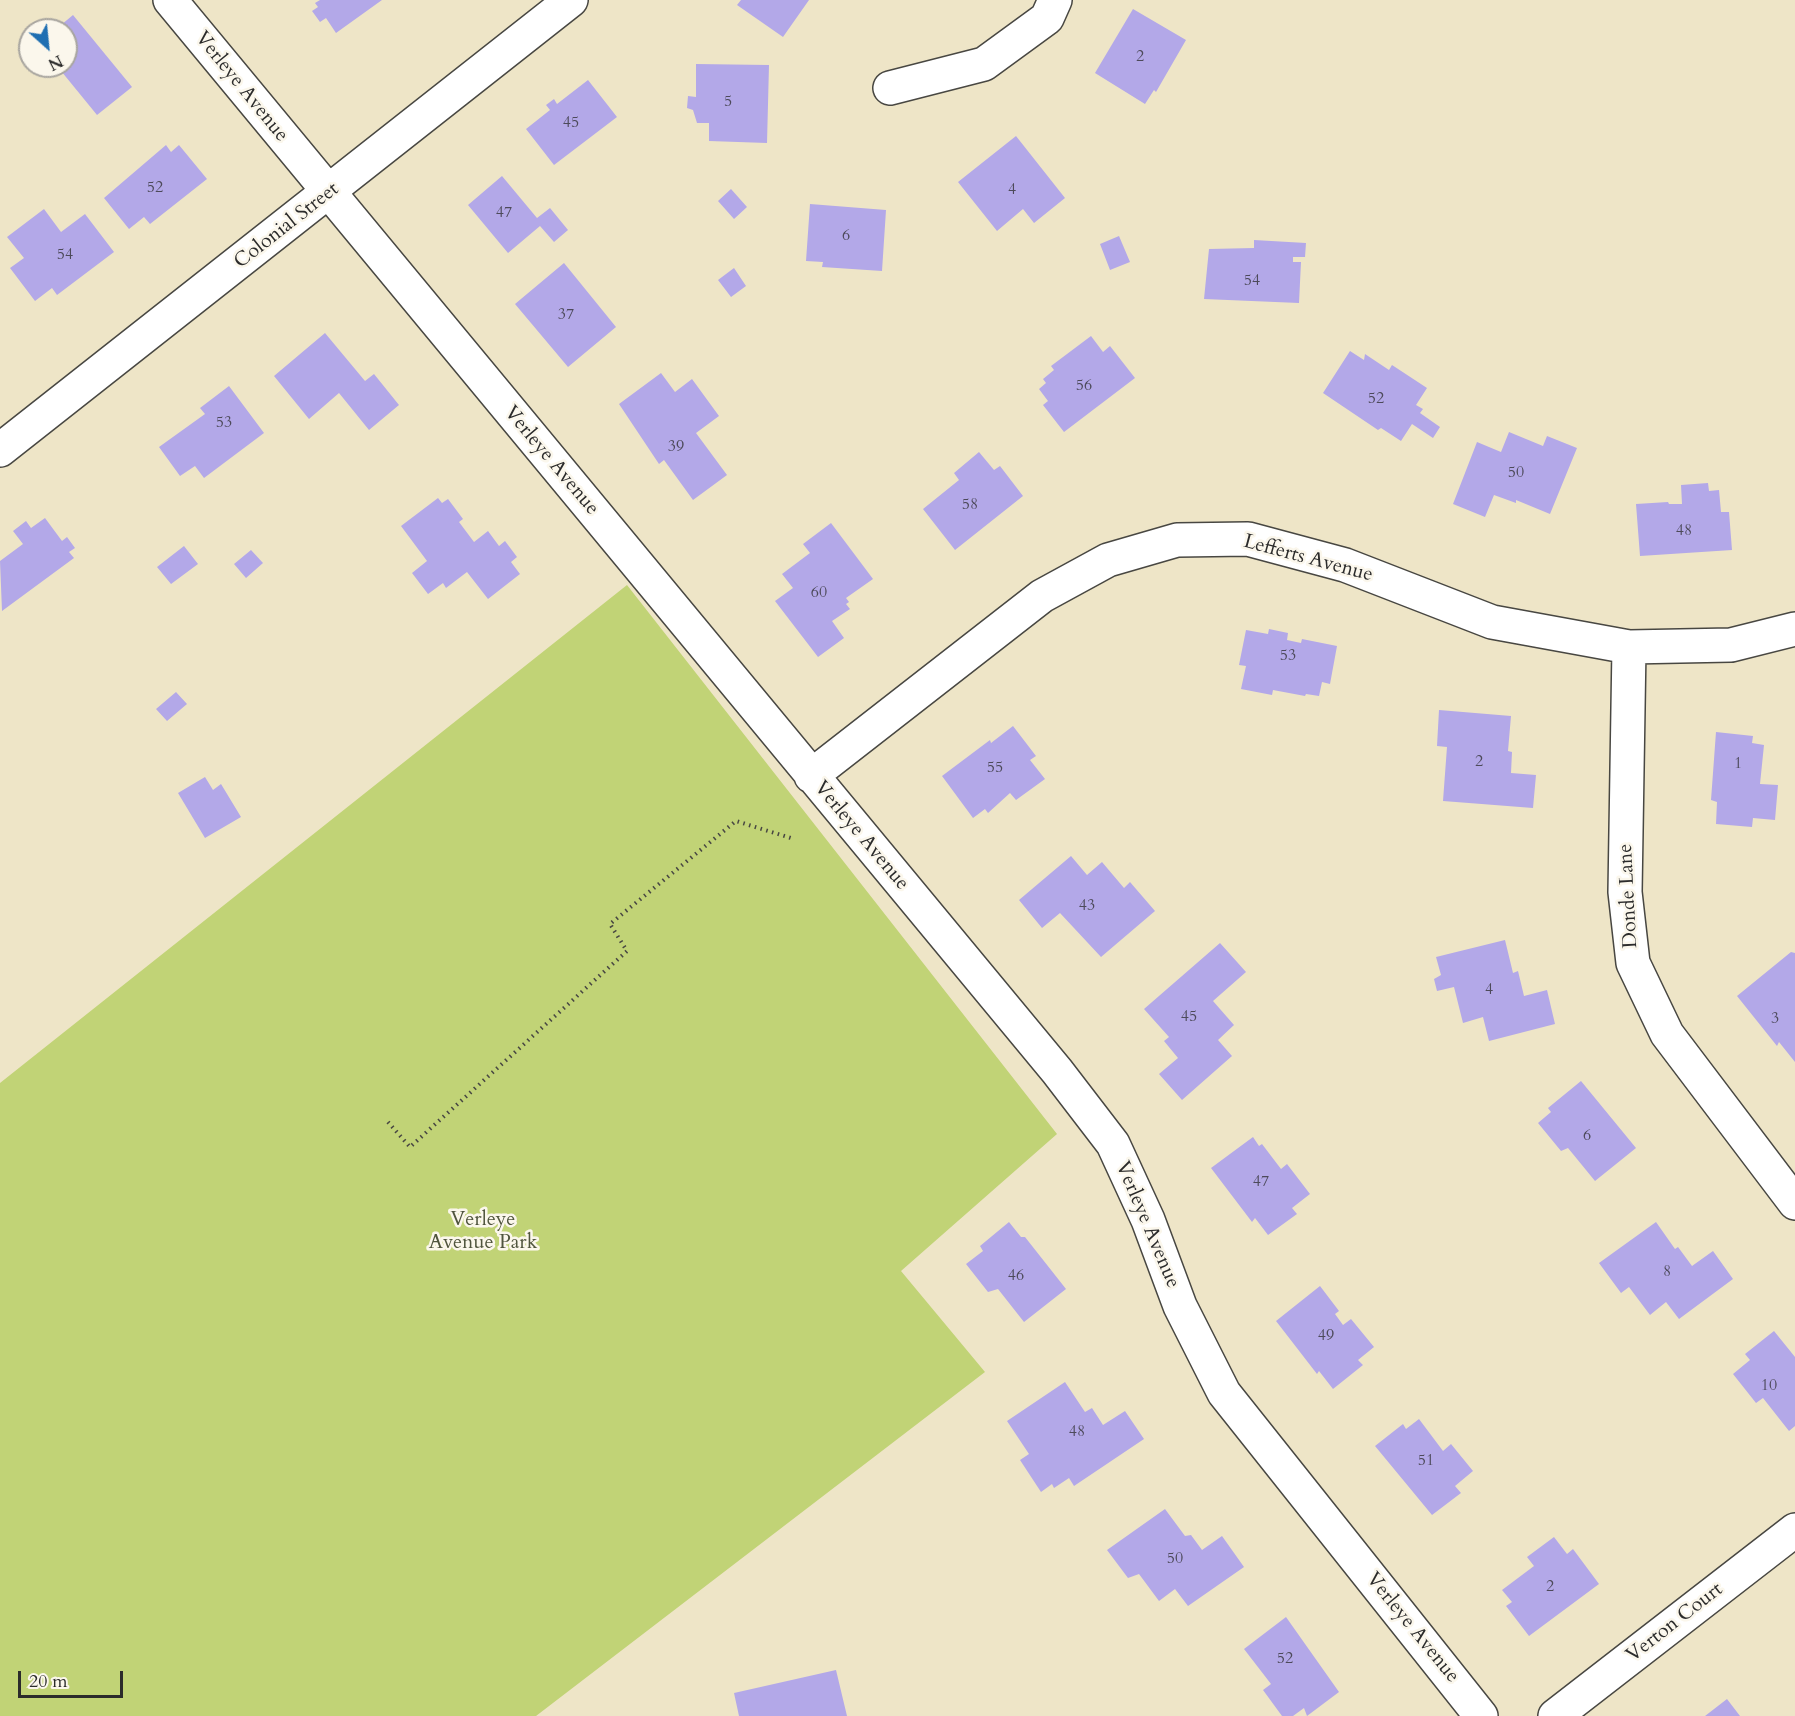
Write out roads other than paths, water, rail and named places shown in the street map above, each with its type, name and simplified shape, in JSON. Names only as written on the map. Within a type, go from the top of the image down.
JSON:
[{"type":"street","name":"Verleye Avenue","points":[[170,0],[1057,1071],[1113,1144],[1148,1220],[1180,1306],[1224,1393],[1481,1716]]},
{"type":"street","name":"Colonial Street","points":[[0,450],[571,0]]},
{"type":"street","points":[[890,87],[984,64],[1047,18],[1054,0]]},
{"type":"street","name":"Lefferts Avenue","points":[[811,776],[1042,596],[1108,560],[1177,540],[1248,539],[1345,565],[1492,622],[1629,647],[1731,645],[1795,628]]},
{"type":"street","name":"Donde Lane","points":[[1629,647],[1625,892],[1633,963],[1667,1034],[1795,1203]]},
{"type":"street","name":"Verton Court","points":[[1555,1716],[1795,1530]]},
{"type":"park label","name":"Verleye Avenue Park","points":[[483,1232]]}]
